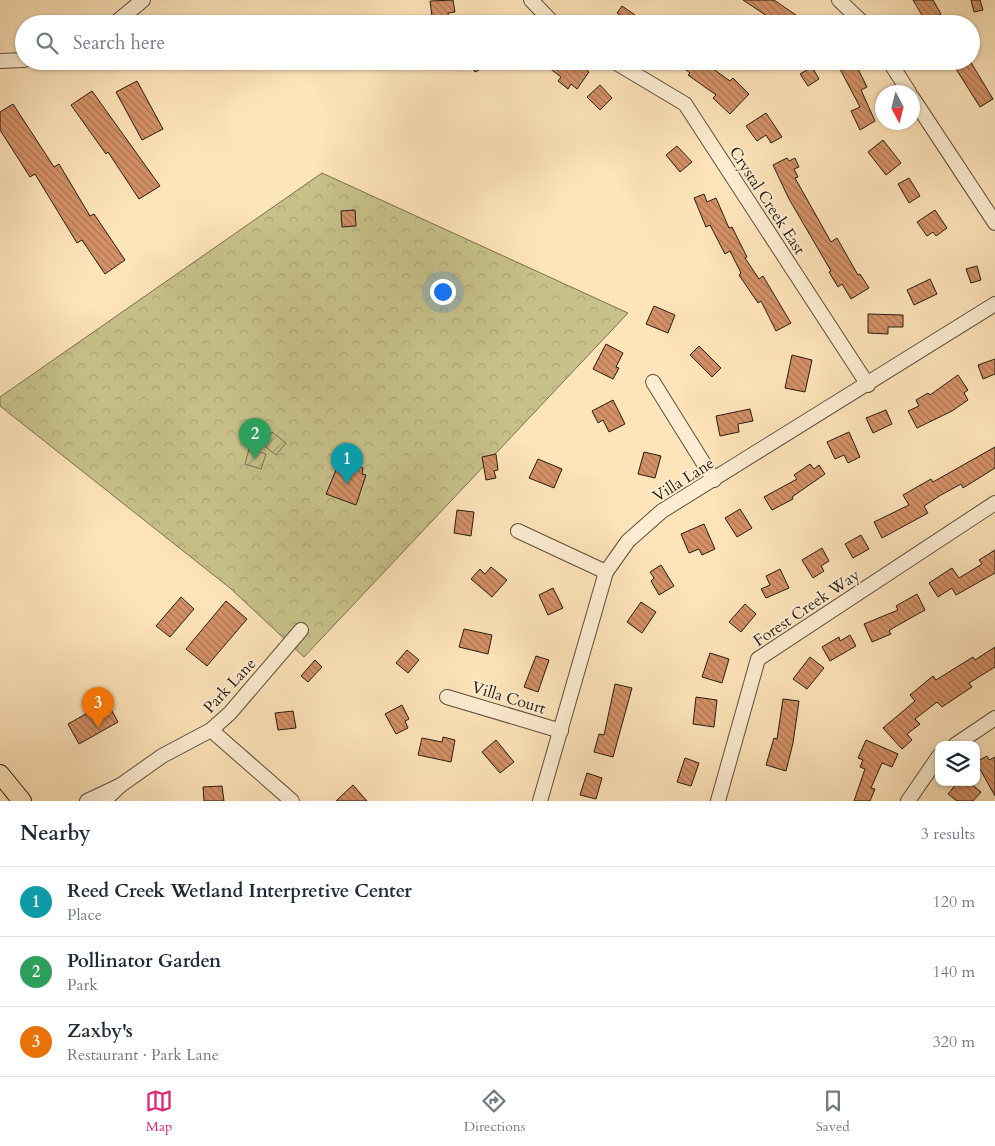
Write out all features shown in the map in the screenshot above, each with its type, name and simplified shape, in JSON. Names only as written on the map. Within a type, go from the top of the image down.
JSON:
[{"type":"main road","points":[[0,774],[22,801]]},
{"type":"street","points":[[125,15],[143,0]]},
{"type":"street","points":[[531,0],[545,15]]},
{"type":"street","points":[[839,0],[855,15]]},
{"type":"street","points":[[0,61],[15,60]]},
{"type":"street","name":"Crystal Creek East","points":[[628,70],[685,104],[868,385]]},
{"type":"street","points":[[895,70],[905,85]]},
{"type":"street","points":[[920,109],[995,223]]},
{"type":"street","name":"Villa Lane","points":[[540,801],[606,572],[628,541],[662,511],[868,385],[995,304]]},
{"type":"street","points":[[653,382],[714,480]]},
{"type":"street","name":"Forest Creek Way","points":[[718,801],[758,659],[995,503]]},
{"type":"street","points":[[518,532],[606,572]]},
{"type":"street","name":"Park Lane","points":[[87,801],[121,784],[162,756],[211,730],[230,713],[301,630]]},
{"type":"street","name":"Villa Court","points":[[446,697],[561,731]]},
{"type":"street","points":[[961,741],[995,718]]},
{"type":"street","points":[[211,730],[292,801]]},
{"type":"street","points":[[908,801],[935,762]]},
{"type":"street","name":"Park Lane","points":[[104,801],[121,784]]},
{"type":"green space","points":[[322,173],[628,313],[304,657],[230,588],[0,406],[0,397]]},
{"type":"green space","points":[[272,432],[286,443],[276,455],[262,444]]},
{"type":"green space","points":[[249,449],[266,454],[261,469],[245,464]]},
{"type":"building","points":[[453,0],[455,12],[448,13],[448,15],[432,15],[430,1]]},
{"type":"building","points":[[743,0],[774,0],[796,15],[766,15]]},
{"type":"building","points":[[913,0],[933,0],[941,14],[939,15],[922,15]]},
{"type":"building","points":[[971,0],[980,0],[983,10],[974,12]]},
{"type":"building","points":[[622,6],[635,15],[620,15],[617,13]]},
{"type":"building","points":[[552,70],[586,70],[589,72],[577,89],[571,84],[568,89],[558,81],[561,77]]},
{"type":"building","points":[[686,70],[715,70],[730,81],[733,78],[749,94],[730,114],[713,98],[716,95],[688,75],[690,73]]},
{"type":"building","points":[[807,70],[814,70],[819,79],[808,86],[800,74]]},
{"type":"building","points":[[841,70],[858,70],[867,87],[861,90],[875,121],[860,130],[851,111],[860,107]]},
{"type":"building","points":[[957,70],[975,70],[993,99],[980,107]]},
{"type":"building","points":[[137,81],[163,129],[142,140],[116,92]]},
{"type":"building","points":[[600,85],[612,98],[600,110],[587,97]]},
{"type":"building","points":[[92,91],[160,186],[139,199],[108,152],[106,154],[71,105]]},
{"type":"building","points":[[13,104],[54,167],[59,164],[90,216],[94,214],[125,260],[105,274],[82,240],[77,243],[35,174],[30,177],[0,130],[0,112]]},
{"type":"building","points":[[766,113],[782,137],[771,143],[766,135],[757,141],[746,126]]},
{"type":"building","points":[[883,140],[901,163],[886,175],[868,152]]},
{"type":"building","points":[[677,146],[692,162],[680,172],[666,155]]},
{"type":"building","points":[[787,158],[789,161],[795,158],[799,167],[794,169],[798,177],[795,178],[831,242],[837,238],[858,275],[860,274],[869,288],[851,299],[842,284],[838,287],[829,272],[831,271],[789,199],[773,165]]},
{"type":"building","points":[[909,178],[920,196],[909,203],[898,184]]},
{"type":"building","points":[[704,194],[707,202],[716,198],[729,228],[732,227],[747,257],[745,258],[759,279],[763,276],[791,323],[776,331],[761,301],[758,303],[739,275],[741,273],[730,251],[725,254],[710,225],[706,227],[694,198]]},
{"type":"building","points":[[355,210],[356,226],[342,227],[341,211]]},
{"type":"building","points":[[935,210],[947,228],[936,236],[933,232],[927,236],[917,222]]},
{"type":"building","points":[[977,266],[981,280],[971,283],[966,269]]},
{"type":"building","points":[[930,279],[937,294],[914,305],[907,290]]},
{"type":"building","points":[[654,306],[675,315],[668,333],[646,324]]},
{"type":"building","points":[[868,314],[903,315],[903,327],[888,327],[888,334],[868,333]]},
{"type":"building","points":[[606,344],[623,353],[616,367],[619,368],[613,379],[593,369]]},
{"type":"building","points":[[699,346],[721,368],[712,377],[690,355]]},
{"type":"building","points":[[792,355],[812,360],[805,392],[785,388]]},
{"type":"building","points":[[995,359],[995,374],[983,379],[978,365]]},
{"type":"building","points":[[958,375],[968,390],[964,393],[968,400],[952,411],[917,428],[908,411],[919,406],[916,400],[928,393],[930,395]]},
{"type":"building","points":[[613,400],[625,424],[609,432],[603,420],[598,423],[592,411]]},
{"type":"building","points":[[750,409],[753,421],[738,424],[739,432],[720,436],[716,416]]},
{"type":"building","points":[[886,410],[892,424],[873,433],[866,418]]},
{"type":"building","points":[[849,432],[860,457],[848,463],[844,455],[835,459],[827,442]]},
{"type":"building","points":[[995,447],[995,468],[963,488],[961,484],[941,495],[924,506],[928,513],[882,538],[874,522],[909,505],[903,495],[931,479],[933,482]]},
{"type":"building","points":[[644,452],[661,456],[655,478],[638,474]]},
{"type":"building","points":[[496,454],[498,470],[494,471],[496,478],[486,480],[482,457]]},
{"type":"building","points":[[538,459],[562,469],[554,488],[529,478]]},
{"type":"building","points":[[345,462],[363,468],[362,474],[366,475],[356,505],[326,494],[339,463],[344,465]]},
{"type":"building","points":[[810,464],[814,469],[819,465],[825,474],[792,497],[793,499],[772,510],[764,497],[797,479],[794,475]]},
{"type":"building","points":[[740,509],[752,528],[737,537],[725,518]]},
{"type":"building","points":[[457,510],[474,512],[471,536],[454,533]]},
{"type":"building","points":[[704,524],[715,549],[702,555],[699,549],[689,553],[681,534]]},
{"type":"building","points":[[861,535],[869,549],[853,558],[845,544]]},
{"type":"building","points":[[822,548],[829,561],[821,566],[824,571],[813,578],[802,560]]},
{"type":"building","points":[[995,550],[995,573],[956,595],[952,588],[938,597],[929,583],[952,568],[959,578],[982,564],[979,560]]},
{"type":"building","points":[[661,565],[674,586],[659,595],[651,581],[654,578],[650,572]]},
{"type":"building","points":[[491,567],[507,580],[492,597],[471,579],[480,569],[485,574]]},
{"type":"building","points":[[780,569],[789,588],[766,598],[761,589],[770,585],[766,576]]},
{"type":"building","points":[[553,588],[563,608],[548,615],[539,595]]},
{"type":"building","points":[[917,594],[925,610],[893,628],[889,631],[891,634],[872,642],[864,624],[898,610],[896,606]]},
{"type":"building","points":[[181,597],[194,609],[170,637],[156,626]]},
{"type":"building","points":[[226,601],[247,619],[207,666],[186,649]]},
{"type":"building","points":[[641,602],[656,612],[642,633],[627,622]]},
{"type":"building","points":[[745,604],[756,614],[741,632],[729,622]]},
{"type":"building","points":[[464,629],[492,635],[488,654],[459,647]]},
{"type":"building","points":[[850,635],[856,646],[830,661],[822,647],[839,637],[840,641]]},
{"type":"building","points":[[995,647],[995,667],[969,683],[972,687],[942,707],[937,702],[915,719],[920,724],[907,734],[912,740],[902,749],[883,728],[915,701],[910,695],[933,676],[936,680],[973,657],[975,660]]},
{"type":"building","points":[[407,650],[419,660],[408,673],[396,663]]},
{"type":"building","points":[[710,653],[729,659],[722,683],[702,677]]},
{"type":"building","points":[[536,656],[549,660],[538,692],[524,687]]},
{"type":"building","points":[[810,657],[824,668],[807,689],[793,679]]},
{"type":"building","points":[[315,660],[322,667],[308,682],[301,676]]},
{"type":"building","points":[[615,684],[632,688],[613,757],[594,752],[599,734],[604,735]]},
{"type":"building","points":[[696,697],[717,700],[714,727],[693,724]]},
{"type":"building","points":[[783,699],[799,701],[793,743],[786,771],[766,765],[774,738],[777,739]]},
{"type":"building","points":[[107,702],[118,722],[79,744],[68,724]]},
{"type":"building","points":[[402,705],[409,719],[405,721],[408,728],[396,734],[385,714]]},
{"type":"building","points":[[293,711],[296,728],[278,730],[275,713]]},
{"type":"building","points":[[443,737],[455,740],[451,762],[418,755],[422,738],[442,742]]},
{"type":"building","points":[[496,740],[514,762],[500,773],[482,752]]},
{"type":"building","points":[[866,740],[898,754],[892,767],[882,763],[871,788],[875,789],[870,801],[854,801],[865,769],[860,767],[863,760],[858,758]]},
{"type":"building","points":[[987,756],[989,760],[995,757],[995,796],[980,769],[980,760]]},
{"type":"building","points":[[685,758],[699,763],[691,786],[677,782]]},
{"type":"building","points":[[587,773],[602,778],[596,799],[580,795]]},
{"type":"building","points":[[353,785],[367,801],[336,801]]},
{"type":"building","points":[[222,786],[224,801],[204,801],[203,787]]},
{"type":"building","points":[[955,786],[974,786],[981,792],[973,801],[957,801],[948,794]]},
{"type":"place","name":"Pollinator Garden","points":[[255,459]]},
{"type":"place","name":"Reed Creek Wetland Interpretive Center","points":[[347,484]]},
{"type":"place","name":"Zaxby's","points":[[98,728]]}]
